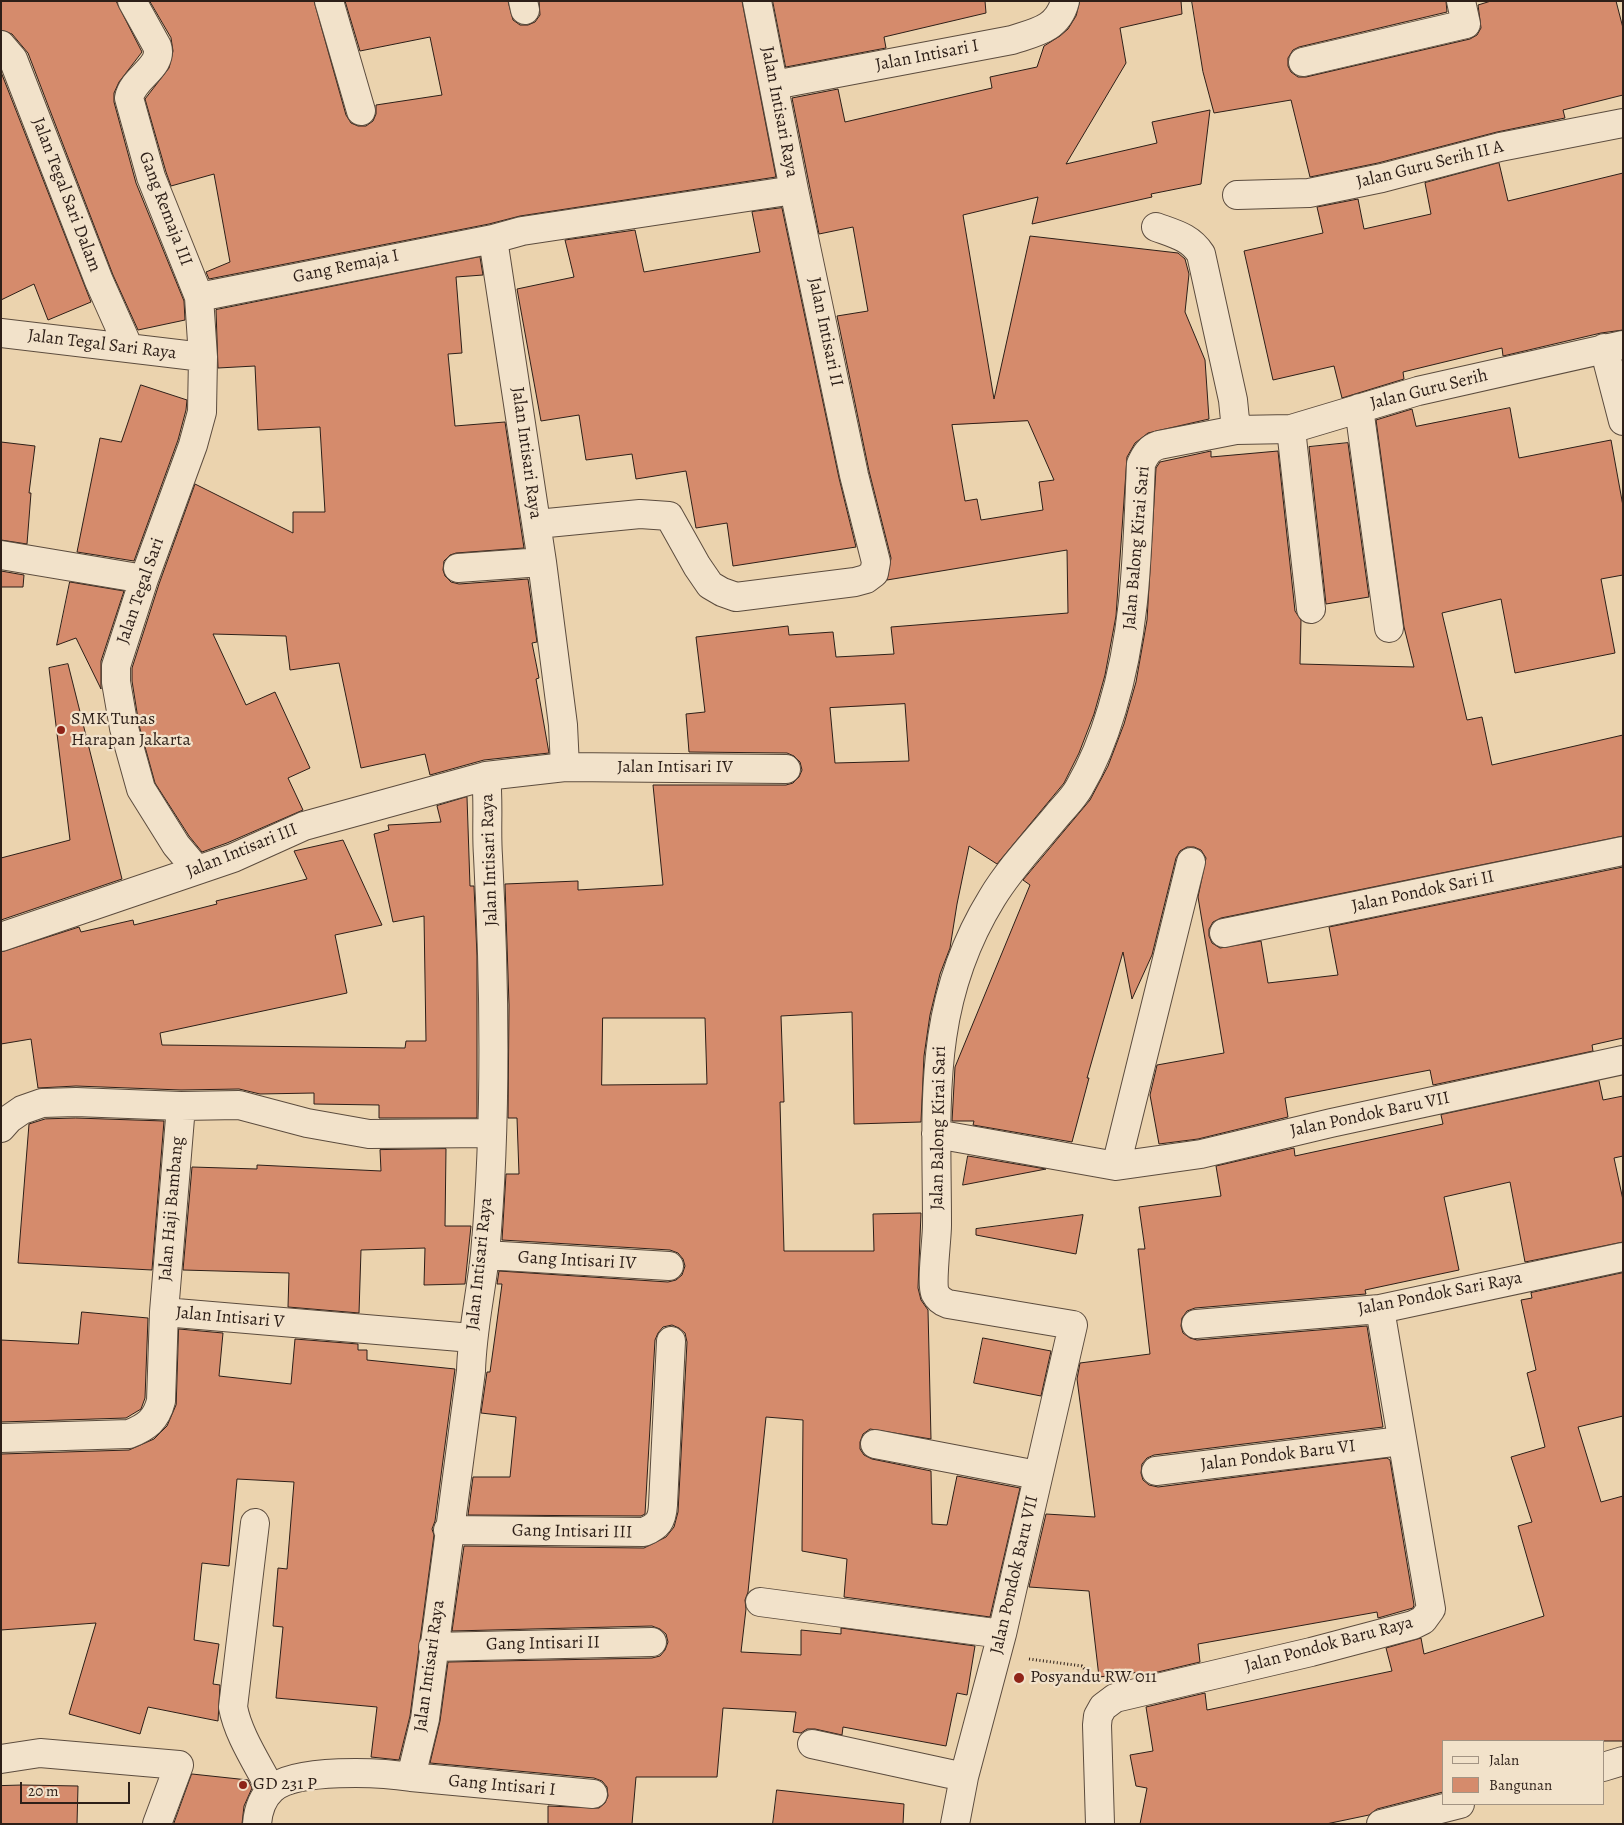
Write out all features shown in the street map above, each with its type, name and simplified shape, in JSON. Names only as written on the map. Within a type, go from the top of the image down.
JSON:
[{"type":"street","name":"Gang Remaja III","points":[[132,1],[157,46],[158,54],[154,64],[130,91],[129,98],[150,177],[199,297]]},
{"type":"street","points":[[328,1],[361,111]]},
{"type":"street","name":"Jalan Intisari Raya","points":[[411,1776],[425,1719],[448,1530],[471,1371],[472,1338],[485,1255],[492,1133],[492,942],[487,849],[486,776],[565,767],[563,725],[537,524],[493,239],[522,231],[794,190],[758,1]]},
{"type":"street","name":"Jalan Intisari I","points":[[774,85],[1012,40],[1039,31],[1053,23],[1062,13],[1065,1]]},
{"type":"street","points":[[1303,62],[1466,24],[1461,1]]},
{"type":"street","name":"Jalan Tegal Sari Dalam","points":[[1,45],[13,59],[99,281],[128,346]]},
{"type":"street","name":"Jalan Guru Serih II A","points":[[1237,195],[1309,192],[1382,178],[1500,147],[1623,123]]},
{"type":"street","name":"Jalan Intisari II","points":[[537,524],[640,514],[669,516],[697,566],[710,584],[736,597],[855,582],[866,579],[874,573],[876,562],[854,475],[794,190]]},
{"type":"street","points":[[1156,227],[1187,239],[1194,244],[1201,254],[1233,400],[1236,430]]},
{"type":"street","name":"Gang Remaja I","points":[[199,297],[493,239]]},
{"type":"street","name":"Jalan Tegal Sari","points":[[197,870],[176,845],[141,789],[118,697],[116,666],[144,579],[177,491],[202,412],[203,357],[199,297]]},
{"type":"street","name":"Jalan Tegal Sari Raya","points":[[1,333],[128,346],[203,357]]},
{"type":"street","points":[[1613,346],[1623,421]]},
{"type":"street","name":"Jalan Guru Serih","points":[[1236,430],[1291,429],[1418,391],[1613,346]]},
{"type":"street","points":[[1359,408],[1389,628]]},
{"type":"street","points":[[1291,429],[1312,609]]},
{"type":"street","name":"Jalan Balong Kirai Sari","points":[[1073,1325],[948,1304],[938,1297],[934,1286],[937,1234],[936,1134],[938,1059],[946,1010],[964,951],[993,896],[1078,789],[1099,745],[1112,708],[1133,620],[1141,464],[1153,447],[1236,430]]},
{"type":"street","points":[[1,555],[144,579]]},
{"type":"street","points":[[458,568],[542,562]]},
{"type":"street","name":"Jalan Intisari IV","points":[[565,767],[786,769]]},
{"type":"street","name":"Jalan Intisari III","points":[[1,938],[233,858],[304,826],[486,776]]},
{"type":"street","name":"Jalan Pondok Sari II","points":[[1224,933],[1623,851]]},
{"type":"street","points":[[1116,1166],[1191,862]]},
{"type":"street","name":"Jalan Pondok Baru VII","points":[[936,1134],[1116,1166],[1201,1154],[1331,1123],[1623,1060]]},
{"type":"street","points":[[1,1128],[9,1119],[22,1110],[42,1103],[76,1102],[181,1106],[239,1105],[307,1123],[369,1134],[492,1133]]},
{"type":"street","name":"Jalan Haji Bambang","points":[[164,1312],[181,1106]]},
{"type":"street","name":"Gang Intisari IV","points":[[485,1255],[669,1266]]},
{"type":"street","name":"Jalan Pondok Sari Raya","points":[[1196,1324],[1380,1309],[1623,1257]]},
{"type":"street","name":"Jalan Pondok Baru Raya","points":[[1100,1824],[1097,1725],[1098,1716],[1108,1701],[1138,1690],[1311,1652],[1413,1624],[1423,1620],[1427,1614],[1431,1601],[1401,1442],[1380,1309]]},
{"type":"street","name":"Jalan Intisari V","points":[[1,1438],[129,1434],[144,1428],[158,1412],[160,1401],[164,1312],[472,1338]]},
{"type":"street","name":"Jalan Pondok Baru VII","points":[[956,1824],[964,1777],[1002,1634],[1073,1325]]},
{"type":"street","name":"Gang Intisari III","points":[[448,1530],[644,1532],[658,1525],[662,1519],[663,1505],[671,1341]]},
{"type":"street","name":"Jalan Pondok Baru VI","points":[[1156,1471],[1401,1442]]},
{"type":"street","points":[[875,1444],[1037,1475]]},
{"type":"street","points":[[255,1523],[233,1707],[236,1725],[271,1790]]},
{"type":"street","points":[[760,1602],[1002,1634]]},
{"type":"street","name":"Gang Intisari II","points":[[433,1646],[652,1642]]},
{"type":"street","points":[[812,1744],[964,1777]]},
{"type":"street","points":[[1,1759],[40,1753],[179,1765],[157,1824]]},
{"type":"street","points":[[1604,1767],[1623,1761]]},
{"type":"street","points":[[257,1824],[260,1806],[271,1790],[293,1780],[359,1772],[411,1776]]},
{"type":"street","name":"Gang Intisari I","points":[[411,1776],[593,1794]]},
{"type":"street","points":[[1381,1824],[1456,1805]]},
{"type":"building","points":[[1,1],[116,1],[142,52],[119,82],[114,93],[114,102],[136,183],[184,301],[185,320],[138,330],[113,275],[28,53],[12,34],[1,30]]},
{"type":"building","points":[[150,1],[314,1],[346,115],[351,123],[358,126],[366,126],[373,121],[376,114],[376,105],[442,95],[430,37],[360,51],[345,1],[508,1],[513,20],[520,25],[528,25],[535,22],[540,15],[539,1],[742,1],[776,177],[520,216],[489,224],[209,279],[206,272],[230,262],[214,174],[171,186],[145,99],[169,68],[173,51],[171,38]]},
{"type":"building","points":[[773,1],[985,1],[986,13],[884,37],[886,48],[786,67]]},
{"type":"building","points":[[1080,1],[1181,1],[1182,14],[1120,28],[1126,63],[1066,164],[1157,143],[1152,122],[1210,110],[1201,184],[1151,194],[1152,197],[1032,224],[1038,197],[963,215],[994,399],[1030,236],[1178,253],[1185,259],[1189,274],[1185,312],[1205,360],[1209,419],[1148,433],[1135,443],[1127,457],[1116,616],[1105,675],[1094,714],[1079,753],[1064,783],[997,864],[969,846],[950,948],[940,974],[930,1015],[924,1056],[921,1122],[854,1124],[852,1012],[781,1016],[784,1102],[780,1102],[784,1251],[874,1251],[873,1214],[921,1213],[918,1288],[921,1300],[928,1310],[931,1439],[870,1429],[863,1434],[860,1449],[864,1455],[872,1459],[931,1471],[932,1524],[947,1525],[957,1476],[1020,1488],[990,1617],[844,1597],[847,1559],[802,1551],[803,1420],[766,1417],[748,1592],[745,1600],[746,1609],[741,1652],[801,1655],[801,1630],[841,1634],[841,1628],[975,1646],[967,1695],[957,1693],[946,1746],[843,1727],[842,1735],[815,1729],[807,1729],[801,1733],[793,1732],[796,1712],[723,1708],[717,1777],[636,1777],[632,1824],[548,1824],[548,1806],[599,1808],[605,1803],[608,1796],[607,1787],[602,1781],[594,1778],[430,1763],[440,1721],[448,1662],[652,1658],[660,1656],[665,1650],[668,1642],[666,1634],[652,1626],[452,1631],[464,1546],[644,1548],[666,1537],[674,1527],[678,1512],[687,1342],[685,1333],[672,1325],[663,1327],[655,1340],[645,1514],[641,1516],[468,1515],[473,1477],[510,1477],[516,1417],[481,1413],[487,1372],[490,1372],[502,1284],[497,1284],[499,1271],[668,1282],[676,1280],[682,1275],[685,1266],[683,1259],[678,1253],[670,1250],[502,1240],[506,1174],[519,1174],[517,1118],[508,1118],[509,1005],[505,884],[578,881],[578,890],[663,885],[653,785],[786,785],[793,783],[799,777],[802,770],[800,762],[794,756],[787,753],[689,752],[686,714],[705,712],[696,637],[788,626],[789,635],[833,632],[836,657],[894,654],[891,627],[1068,613],[1067,550],[887,580],[891,558],[869,471],[837,316],[868,311],[853,227],[819,234],[792,98],[838,89],[845,122],[992,88],[990,77],[1037,67],[1044,46],[1068,29],[1076,16]],"holes":[[[1028,421],[1054,480],[1039,482],[1043,510],[981,520],[977,499],[965,501],[952,425]],[[905,704],[909,761],[835,763],[830,708]],[[603,1018],[705,1018],[707,1084],[602,1085]]]},
{"type":"building","points":[[1192,1],[1446,1],[1447,12],[1293,50],[1288,58],[1288,66],[1291,72],[1298,77],[1306,77],[1470,39],[1477,35],[1481,28],[1478,5],[1491,1],[1616,1],[1623,28],[1623,95],[1563,110],[1565,118],[1497,132],[1378,163],[1310,177],[1291,100],[1214,113],[1203,72]]},
{"type":"building","points":[[1,72],[91,302],[48,320],[34,284],[1,300]]},
{"type":"building","points":[[1499,163],[1508,201],[1623,173],[1623,330],[1601,333],[1503,356],[1502,348],[1403,372],[1404,379],[1342,398],[1334,366],[1273,380],[1244,251],[1323,233],[1317,207],[1358,199],[1364,229],[1431,214],[1425,183]]},
{"type":"building","points":[[782,208],[839,478],[856,547],[733,566],[727,523],[696,528],[686,471],[636,479],[632,454],[586,460],[579,415],[541,421],[517,289],[574,277],[565,240],[635,230],[644,272],[760,252],[752,212]]},
{"type":"building","points":[[480,257],[483,275],[456,277],[462,353],[448,354],[455,426],[505,422],[524,548],[456,553],[450,555],[444,561],[443,570],[445,576],[451,582],[459,584],[528,579],[537,642],[532,643],[539,678],[536,679],[549,753],[484,760],[430,775],[425,754],[361,768],[339,663],[290,670],[286,636],[213,634],[246,705],[275,692],[310,768],[288,778],[303,810],[202,852],[189,836],[155,783],[139,725],[132,681],[132,668],[159,584],[195,484],[293,533],[293,512],[325,512],[320,427],[258,430],[255,366],[218,368],[216,310]]},
{"type":"building","points":[[141,385],[187,400],[178,440],[134,561],[77,552],[100,438],[121,442]]},
{"type":"building","points":[[1510,408],[1519,458],[1611,440],[1623,506],[1623,575],[1601,579],[1615,653],[1515,673],[1501,599],[1442,613],[1467,720],[1482,717],[1492,765],[1623,735],[1623,836],[1221,918],[1213,922],[1209,929],[1209,936],[1212,943],[1220,948],[1261,941],[1268,983],[1338,975],[1329,927],[1623,867],[1623,1038],[1592,1045],[1593,1051],[1433,1085],[1430,1070],[1285,1098],[1288,1117],[1198,1139],[1159,1144],[1150,1095],[1157,1065],[1224,1053],[1198,897],[1206,858],[1201,850],[1187,847],[1180,851],[1176,858],[1152,955],[1132,999],[1123,952],[1087,1078],[1089,1078],[1072,1142],[973,1125],[974,1121],[952,1121],[955,1067],[1030,885],[1023,880],[1090,800],[1108,766],[1124,724],[1136,682],[1147,620],[1156,468],[1160,462],[1211,451],[1211,457],[1278,451],[1295,611],[1301,620],[1300,664],[1414,667],[1404,627],[1376,420],[1412,409],[1416,426]]},
{"type":"building","points":[[1,442],[35,446],[29,493],[31,493],[27,544],[1,540]]},
{"type":"building","points":[[1348,443],[1369,597],[1326,604],[1309,447]]},
{"type":"building","points":[[1,571],[24,575],[23,587],[1,587]]},
{"type":"building","points":[[70,582],[124,591],[101,661],[101,689],[76,638],[57,645]]},
{"type":"building","points":[[68,664],[122,879],[1,920],[1,858],[70,840],[49,668]]},
{"type":"building","points":[[467,797],[470,886],[474,886],[477,956],[477,1118],[379,1118],[379,1105],[314,1104],[314,1093],[260,1094],[239,1089],[181,1090],[76,1086],[38,1088],[31,1039],[1,1044],[1,952],[79,927],[81,932],[133,920],[134,925],[217,904],[216,901],[307,879],[294,851],[343,840],[382,925],[335,935],[347,993],[160,1033],[162,1045],[405,1048],[406,1041],[426,1041],[424,916],[393,922],[374,834],[389,830],[388,825],[441,822],[437,806]]},
{"type":"building","points":[[1599,1081],[1603,1100],[1623,1096],[1623,1156],[1614,1158],[1623,1200],[1623,1242],[1525,1262],[1510,1182],[1444,1197],[1459,1270],[1365,1290],[1366,1294],[1195,1308],[1187,1311],[1182,1318],[1181,1326],[1183,1333],[1197,1340],[1367,1326],[1383,1427],[1154,1455],[1147,1458],[1142,1464],[1141,1473],[1143,1480],[1149,1485],[1158,1487],[1387,1458],[1390,1460],[1413,1608],[1378,1618],[1377,1612],[1198,1644],[1200,1662],[1141,1676],[1140,1672],[1099,1677],[1089,1591],[1029,1587],[1046,1514],[1095,1517],[1077,1379],[1080,1363],[1150,1354],[1138,1249],[1145,1249],[1139,1207],[1221,1196],[1216,1166],[1294,1148],[1295,1156],[1443,1124],[1441,1115]]},
{"type":"building","points":[[76,1118],[164,1121],[152,1270],[18,1263],[29,1124],[45,1119]]},
{"type":"building","points":[[446,1149],[445,1226],[471,1226],[465,1284],[424,1285],[425,1248],[361,1250],[359,1313],[288,1307],[289,1273],[183,1270],[192,1167],[257,1169],[257,1165],[381,1171],[380,1150]]},
{"type":"building","points":[[968,1156],[1046,1169],[963,1185]]},
{"type":"building","points":[[1083,1215],[1076,1254],[976,1235],[976,1229]]},
{"type":"building","points":[[1623,1273],[1623,1416],[1578,1427],[1601,1502],[1623,1496],[1623,1741],[1442,1740],[1442,1792],[1377,1809],[1369,1815],[1326,1824],[1140,1824],[1147,1788],[1136,1786],[1130,1755],[1153,1751],[1146,1707],[1205,1693],[1207,1710],[1392,1671],[1386,1648],[1421,1638],[1424,1654],[1544,1616],[1518,1526],[1532,1522],[1511,1457],[1545,1447],[1527,1373],[1536,1370],[1521,1300],[1532,1298],[1531,1293]]},
{"type":"building","points":[[82,1312],[148,1318],[145,1398],[141,1409],[126,1418],[1,1422],[1,1340],[78,1344]]},
{"type":"building","points":[[179,1329],[223,1333],[219,1376],[291,1384],[295,1339],[358,1344],[358,1350],[367,1350],[367,1360],[455,1369],[435,1521],[432,1529],[434,1535],[410,1716],[399,1760],[371,1757],[377,1707],[276,1698],[283,1627],[273,1626],[278,1568],[287,1569],[294,1482],[237,1479],[229,1566],[202,1563],[194,1640],[219,1644],[213,1684],[220,1685],[218,1721],[148,1707],[140,1734],[69,1714],[96,1623],[1,1630],[1,1454],[129,1450],[154,1439],[167,1426],[176,1405]]},
{"type":"building","points":[[983,1338],[1051,1351],[1041,1396],[974,1383]]},
{"type":"building","points":[[192,1774],[248,1780],[252,1788],[244,1806],[242,1824],[174,1824]]},
{"type":"building","points":[[1,1786],[78,1786],[77,1824],[1,1824]]},
{"type":"building","points":[[777,1790],[904,1804],[903,1824],[773,1824]]},
{"type":"place","name":"SMK Tunas Harapan Jakarta","points":[[61,730]]},
{"type":"place","name":"Posyandu RW 011","points":[[1019,1678]]},
{"type":"place","name":"GD 231 P","points":[[243,1785]]}]
